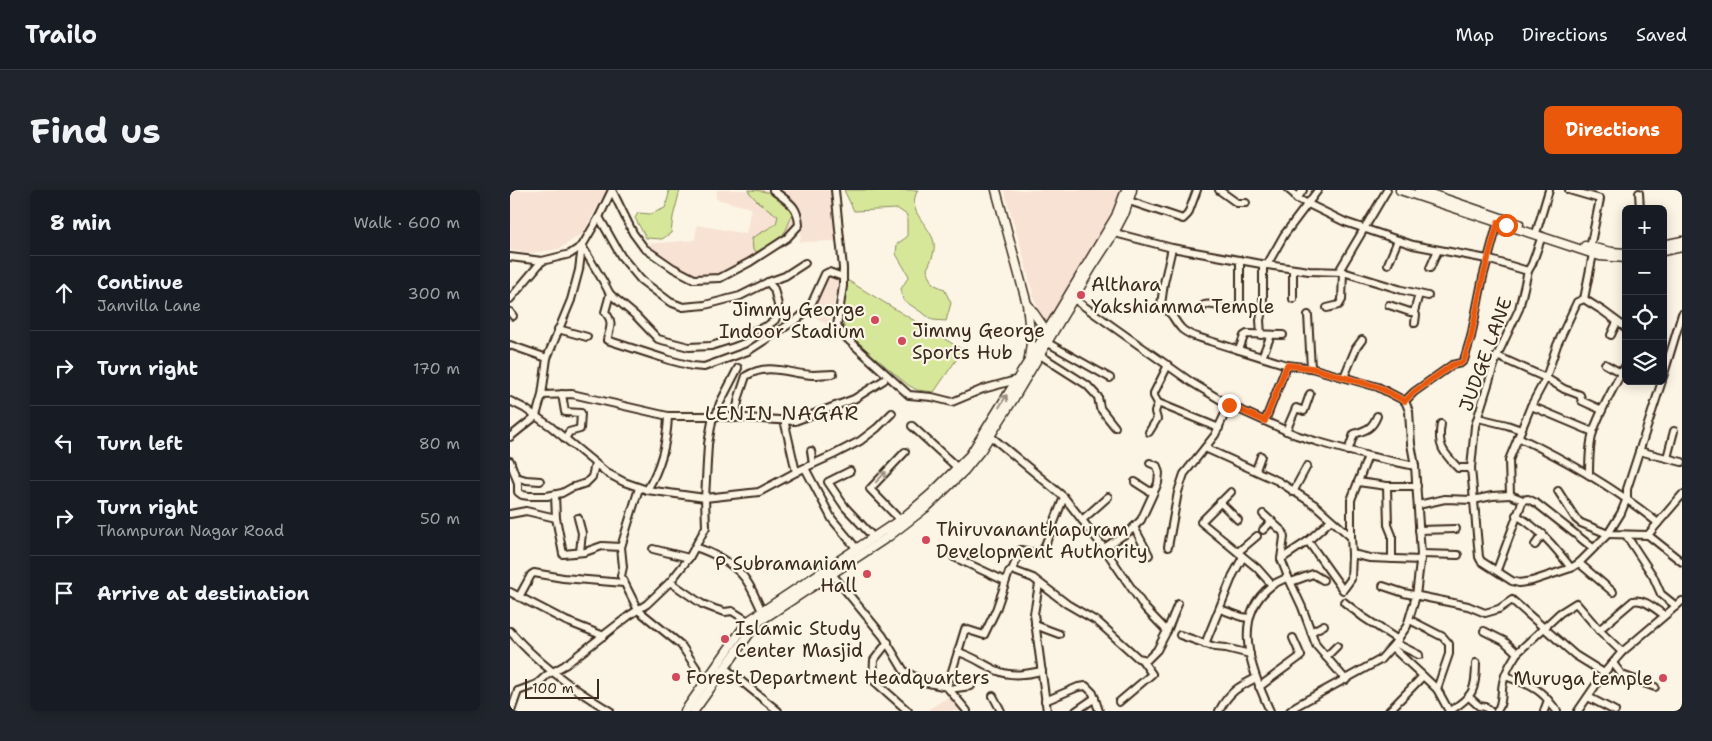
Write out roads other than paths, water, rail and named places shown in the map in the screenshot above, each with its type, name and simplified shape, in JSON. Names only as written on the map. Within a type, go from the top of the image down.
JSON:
[{"type":"main road","points":[[996,190],[1027,304],[1031,342],[1028,362]]},
{"type":"main road","points":[[1111,232],[1126,190]]},
{"type":"main road","points":[[685,711],[725,668],[757,623],[832,574],[902,522],[960,470],[988,434],[1040,355],[1071,297],[1111,232],[1122,220],[1132,190]]},
{"type":"main road","points":[[1400,190],[1416,192],[1610,258],[1622,258]]},
{"type":"main road","points":[[1416,192],[1498,222],[1539,233]]},
{"type":"main road","points":[[1667,245],[1682,241]]},
{"type":"main road","points":[[1667,251],[1682,247]]},
{"type":"main road","points":[[1592,251],[1622,253]]},
{"type":"main road","points":[[1027,304],[1049,337]]},
{"type":"main road","points":[[988,434],[1016,380],[1049,337]]},
{"type":"main road","points":[[694,711],[748,621],[874,538],[902,522]]},
{"type":"street","points":[[612,190],[633,233],[644,248],[694,279],[720,278],[750,262],[787,238],[799,225],[799,214],[793,205],[773,190]]},
{"type":"street","points":[[510,437],[536,416],[542,395],[547,358],[576,285],[582,246],[612,190]]},
{"type":"street","points":[[835,190],[843,278],[837,326],[842,334],[909,395],[932,397],[952,402],[983,389],[1016,380]]},
{"type":"street","points":[[1129,201],[1183,219],[1188,214],[1197,190]]},
{"type":"street","points":[[1219,190],[1238,203],[1246,203]]},
{"type":"street","points":[[1289,190],[1298,199],[1344,222],[1413,245],[1487,259],[1528,271]]},
{"type":"street","points":[[1298,199],[1303,190]]},
{"type":"street","points":[[1262,335],[1260,320],[1263,306],[1265,265],[1284,235],[1318,190]]},
{"type":"street","points":[[1327,308],[1339,305],[1342,300],[1341,272],[1388,190]]},
{"type":"street","name":"JUDGE LANE","points":[[1497,570],[1481,561],[1478,553],[1471,468],[1473,437],[1497,356],[1519,309],[1528,271],[1532,264],[1549,190]]},
{"type":"street","points":[[1570,190],[1600,199],[1590,276],[1584,299]]},
{"type":"street","points":[[1639,193],[1640,205]]},
{"type":"street","points":[[599,217],[621,256],[641,280],[670,302],[683,306],[705,305],[740,296],[785,276],[805,263]]},
{"type":"street","points":[[1405,401],[1414,392],[1452,365],[1461,363],[1464,360],[1471,337],[1487,259],[1498,222]]},
{"type":"street","points":[[1111,232],[1172,248],[1265,265],[1341,272],[1428,296]]},
{"type":"street","points":[[1388,264],[1398,240]]},
{"type":"street","points":[[510,257],[542,261],[570,254],[582,246]]},
{"type":"street","points":[[582,246],[610,294],[636,316],[658,339],[689,347],[711,346],[768,326],[775,320],[778,313],[774,288],[768,282]]},
{"type":"street","points":[[1172,248],[1164,284],[1162,305],[1173,317],[1177,326],[1185,332],[1262,358],[1287,365],[1311,368],[1378,387],[1405,401],[1409,411],[1411,444],[1416,466],[1421,557],[1416,596],[1410,620],[1395,643],[1380,660],[1290,711]]},
{"type":"street","points":[[1430,268],[1438,250]]},
{"type":"street","points":[[1202,309],[1207,304],[1231,309],[1239,308],[1240,260]]},
{"type":"street","points":[[510,299],[542,261]]},
{"type":"street","points":[[1293,269],[1293,299]]},
{"type":"street","points":[[610,294],[605,312],[610,319],[607,340],[670,360],[704,367],[748,350],[799,318],[810,307],[825,274],[829,272],[843,278]]},
{"type":"street","points":[[1415,323],[1416,315],[1414,312],[1419,294]]},
{"type":"street","points":[[1071,297],[1229,405],[1286,431],[1314,441],[1368,456],[1416,466]]},
{"type":"street","points":[[1584,299],[1622,325]]},
{"type":"street","points":[[1510,495],[1509,460],[1531,406],[1546,378],[1556,345],[1577,302],[1584,299]]},
{"type":"street","points":[[1389,305],[1414,312]]},
{"type":"street","points":[[1667,365],[1679,330],[1682,314]]},
{"type":"street","points":[[1308,315],[1311,368]]},
{"type":"street","points":[[1611,335],[1617,322]]},
{"type":"street","points":[[558,329],[587,337]]},
{"type":"street","points":[[1239,350],[1244,336],[1248,334],[1284,335]]},
{"type":"street","points":[[1262,358],[1271,335]]},
{"type":"street","points":[[1049,337],[1110,378]]},
{"type":"street","points":[[1344,378],[1356,348],[1362,340]]},
{"type":"street","points":[[510,345],[547,358]]},
{"type":"street","points":[[1040,355],[1087,384],[1098,397],[1100,408],[1115,427]]},
{"type":"street","points":[[1497,356],[1546,378],[1580,396],[1582,401],[1602,410]]},
{"type":"street","points":[[1589,475],[1593,432],[1621,373],[1605,364]]},
{"type":"street","points":[[1168,365],[1154,393],[1158,403],[1219,428]]},
{"type":"street","points":[[1265,421],[1287,365]]},
{"type":"street","points":[[510,689],[518,691],[537,684],[552,672],[565,665],[647,604],[670,582],[689,558],[706,527],[705,498],[708,444],[715,416],[738,368]]},
{"type":"street","points":[[735,418],[746,376],[751,372],[775,369],[811,375],[833,374]]},
{"type":"street","points":[[542,395],[572,394],[668,416],[715,416],[795,421],[854,399],[884,380]]},
{"type":"street","points":[[1523,500],[1497,570],[1512,581],[1532,581],[1571,568],[1579,563],[1608,534],[1621,513],[1661,385]]},
{"type":"street","points":[[562,394],[565,412],[580,413],[580,429],[569,432],[565,439]]},
{"type":"street","points":[[1286,431],[1296,408],[1304,411],[1310,394]]},
{"type":"street","points":[[510,401],[550,426],[607,473],[639,488],[705,498],[759,492],[860,441],[892,413]]},
{"type":"street","points":[[1149,432],[1158,419],[1155,412],[1158,403]]},
{"type":"street","points":[[1168,547],[1178,492],[1184,474],[1219,428],[1229,405]]},
{"type":"street","points":[[1531,406],[1593,432]]},
{"type":"street","points":[[647,490],[661,460],[667,434],[668,416]]},
{"type":"street","points":[[1348,451],[1354,434],[1366,430],[1374,424],[1377,416]]},
{"type":"street","points":[[1478,418],[1507,425],[1627,498],[1658,523]]},
{"type":"street","points":[[786,421],[785,424],[796,472]]},
{"type":"street","points":[[1441,424],[1439,438],[1447,456],[1458,468],[1471,468]]},
{"type":"street","points":[[912,426],[960,470]]},
{"type":"street","points":[[1666,458],[1674,431]]},
{"type":"street","points":[[988,434],[1064,497],[1104,548],[1145,608],[1167,631]]},
{"type":"street","points":[[1205,448],[1278,481],[1315,505],[1352,537]]},
{"type":"street","points":[[811,451],[813,464]]},
{"type":"street","points":[[1639,451],[1682,462]]},
{"type":"street","points":[[902,522],[870,489],[905,452]]},
{"type":"street","points":[[1256,470],[1261,456]]},
{"type":"street","points":[[1308,541],[1343,590],[1351,579],[1351,500],[1368,456]]},
{"type":"street","points":[[510,461],[518,483],[518,492],[522,495],[555,495],[586,483],[592,477],[596,464]]},
{"type":"street","points":[[1104,548],[1141,520],[1158,483],[1159,472],[1156,466],[1150,463]]},
{"type":"street","points":[[1293,492],[1308,466]]},
{"type":"street","points":[[805,468],[832,519],[857,549]]},
{"type":"street","points":[[850,471],[828,482],[845,507],[874,538]]},
{"type":"street","points":[[516,477],[540,481]]},
{"type":"street","points":[[1134,482],[1154,491]]},
{"type":"street","points":[[1358,482],[1387,486],[1417,486]]},
{"type":"street","points":[[1387,486],[1388,525],[1392,535],[1392,559]]},
{"type":"street","points":[[639,488],[621,547],[623,567],[621,576],[638,610],[681,645],[708,685]]},
{"type":"street","points":[[1558,491],[1576,519],[1608,534],[1648,535],[1682,562]]},
{"type":"street","points":[[1231,492],[1201,522],[1257,568],[1272,585]]},
{"type":"street","points":[[555,495],[556,518],[563,554],[602,546],[621,547]]},
{"type":"street","points":[[1418,505],[1445,499],[1473,500],[1510,495],[1523,500],[1528,499],[1536,503],[1593,548]]},
{"type":"street","points":[[1648,535],[1682,495]]},
{"type":"street","points":[[948,688],[965,629],[984,635],[996,610],[1005,581],[1021,550],[1042,553],[1064,497]]},
{"type":"street","points":[[1082,520],[1108,497]]},
{"type":"street","points":[[1220,502],[1238,520]]},
{"type":"street","points":[[510,514],[526,512],[556,518]]},
{"type":"street","points":[[1263,514],[1283,532],[1281,559],[1316,645],[1346,680]]},
{"type":"street","points":[[1516,515],[1533,524],[1571,568]]},
{"type":"street","points":[[578,518],[582,533],[580,552]]},
{"type":"street","points":[[1281,559],[1308,541],[1331,520]]},
{"type":"street","points":[[1263,530],[1272,521]]},
{"type":"street","points":[[1134,527],[1149,555]]},
{"type":"street","points":[[1419,530],[1456,528]]},
{"type":"street","points":[[1535,545],[1543,534]]},
{"type":"street","points":[[1626,535],[1653,576],[1661,594],[1676,606]]},
{"type":"street","points":[[1238,552],[1257,536]]},
{"type":"street","points":[[695,547],[727,562],[743,576],[762,611]]},
{"type":"street","points":[[653,549],[689,558]]},
{"type":"street","points":[[1352,554],[1370,558],[1392,559],[1458,555]]},
{"type":"street","points":[[954,557],[1005,581]]},
{"type":"street","points":[[1205,644],[1233,574],[1243,557]]},
{"type":"street","points":[[1579,563],[1612,592]]},
{"type":"street","points":[[1012,570],[1033,578],[1067,604],[1098,622],[1142,660],[1152,674],[1119,702]]},
{"type":"street","points":[[519,597],[534,573],[563,578],[624,583]]},
{"type":"street","points":[[832,574],[888,642],[904,671],[924,682],[948,688],[971,686]]},
{"type":"street","points":[[1270,711],[1259,687],[1250,654],[1247,626],[1249,618],[1258,598],[1272,585],[1313,574],[1323,580]]},
{"type":"street","points":[[670,582],[702,604],[715,610],[738,614],[748,621]]},
{"type":"street","points":[[1039,584],[1034,614],[1047,711]]},
{"type":"street","points":[[1383,586],[1416,596],[1468,606],[1484,613],[1499,609],[1512,600],[1575,655],[1604,673]]},
{"type":"street","points":[[510,592],[566,621],[604,636]]},
{"type":"street","points":[[1599,630],[1636,600],[1645,602],[1664,616]]},
{"type":"street","points":[[1578,711],[1604,673],[1622,652],[1682,601]]},
{"type":"street","points":[[1344,602],[1395,643],[1423,676],[1437,689],[1450,711],[1469,697],[1475,688],[1476,663]]},
{"type":"street","points":[[1497,711],[1502,701],[1504,676],[1517,653],[1560,612],[1576,603],[1599,630],[1622,652]]},
{"type":"street","points":[[1142,660],[1147,660],[1157,650],[1178,604]]},
{"type":"street","points":[[1220,609],[1249,618]]},
{"type":"street","points":[[1410,620],[1443,638],[1449,644],[1449,654],[1437,689]]},
{"type":"street","points":[[1035,625],[1059,634]]},
{"type":"street","points":[[1311,632],[1324,625]]},
{"type":"street","points":[[510,631],[521,644],[552,672],[610,711]]},
{"type":"street","points":[[1484,631],[1504,642],[1517,653]]},
{"type":"street","points":[[1180,635],[1205,644],[1250,654]]},
{"type":"street","points":[[1259,687],[1301,656],[1293,638]]},
{"type":"street","points":[[888,642],[874,660],[873,680],[908,711]]},
{"type":"street","points":[[1395,643],[1419,655]]},
{"type":"street","points":[[1326,656],[1337,646]]},
{"type":"street","points":[[958,652],[969,654],[998,671],[1008,674],[1023,675],[1042,671]]},
{"type":"street","points":[[1613,663],[1622,675],[1655,687]]},
{"type":"street","points":[[725,668],[778,711]]},
{"type":"street","points":[[1389,711],[1423,676]]},
{"type":"street","points":[[1504,676],[1534,687],[1557,711]]},
{"type":"street","points":[[1219,711],[1233,691],[1256,678]]},
{"type":"street","points":[[1045,701],[1083,686],[1089,688],[1095,698],[1099,711]]},
{"type":"street","points":[[948,688],[967,711]]},
{"type":"street","points":[[511,711],[518,691]]},
{"type":"street","points":[[994,696],[1002,711]]},
{"type":"street","points":[[1469,697],[1479,706],[1486,707],[1490,711]]},
{"type":"street","points":[[1588,697],[1615,711]]},
{"type":"street","points":[[1076,711],[1095,698]]},
{"type":"street","points":[[1544,711],[1548,700]]},
{"type":"place","name":"Althara Yakshiamma Temple","points":[[1081,295]]},
{"type":"place","name":"Jimmy George Indoor Stadium","points":[[875,320]]},
{"type":"place","name":"Jimmy George Sports Hub","points":[[902,341]]},
{"type":"place","name":"Thiruvananthapuram Development Authority","points":[[926,540]]},
{"type":"place","name":"P Subramaniam Hall","points":[[867,574]]},
{"type":"place","name":"Islamic Study Center Masjid","points":[[725,639]]},
{"type":"place","name":"Forest Department Headquarters","points":[[676,677]]},
{"type":"place","name":"Muruga temple","points":[[1663,678]]},
{"type":"district","name":"LENIN NAGAR","points":[[782,413]]}]
